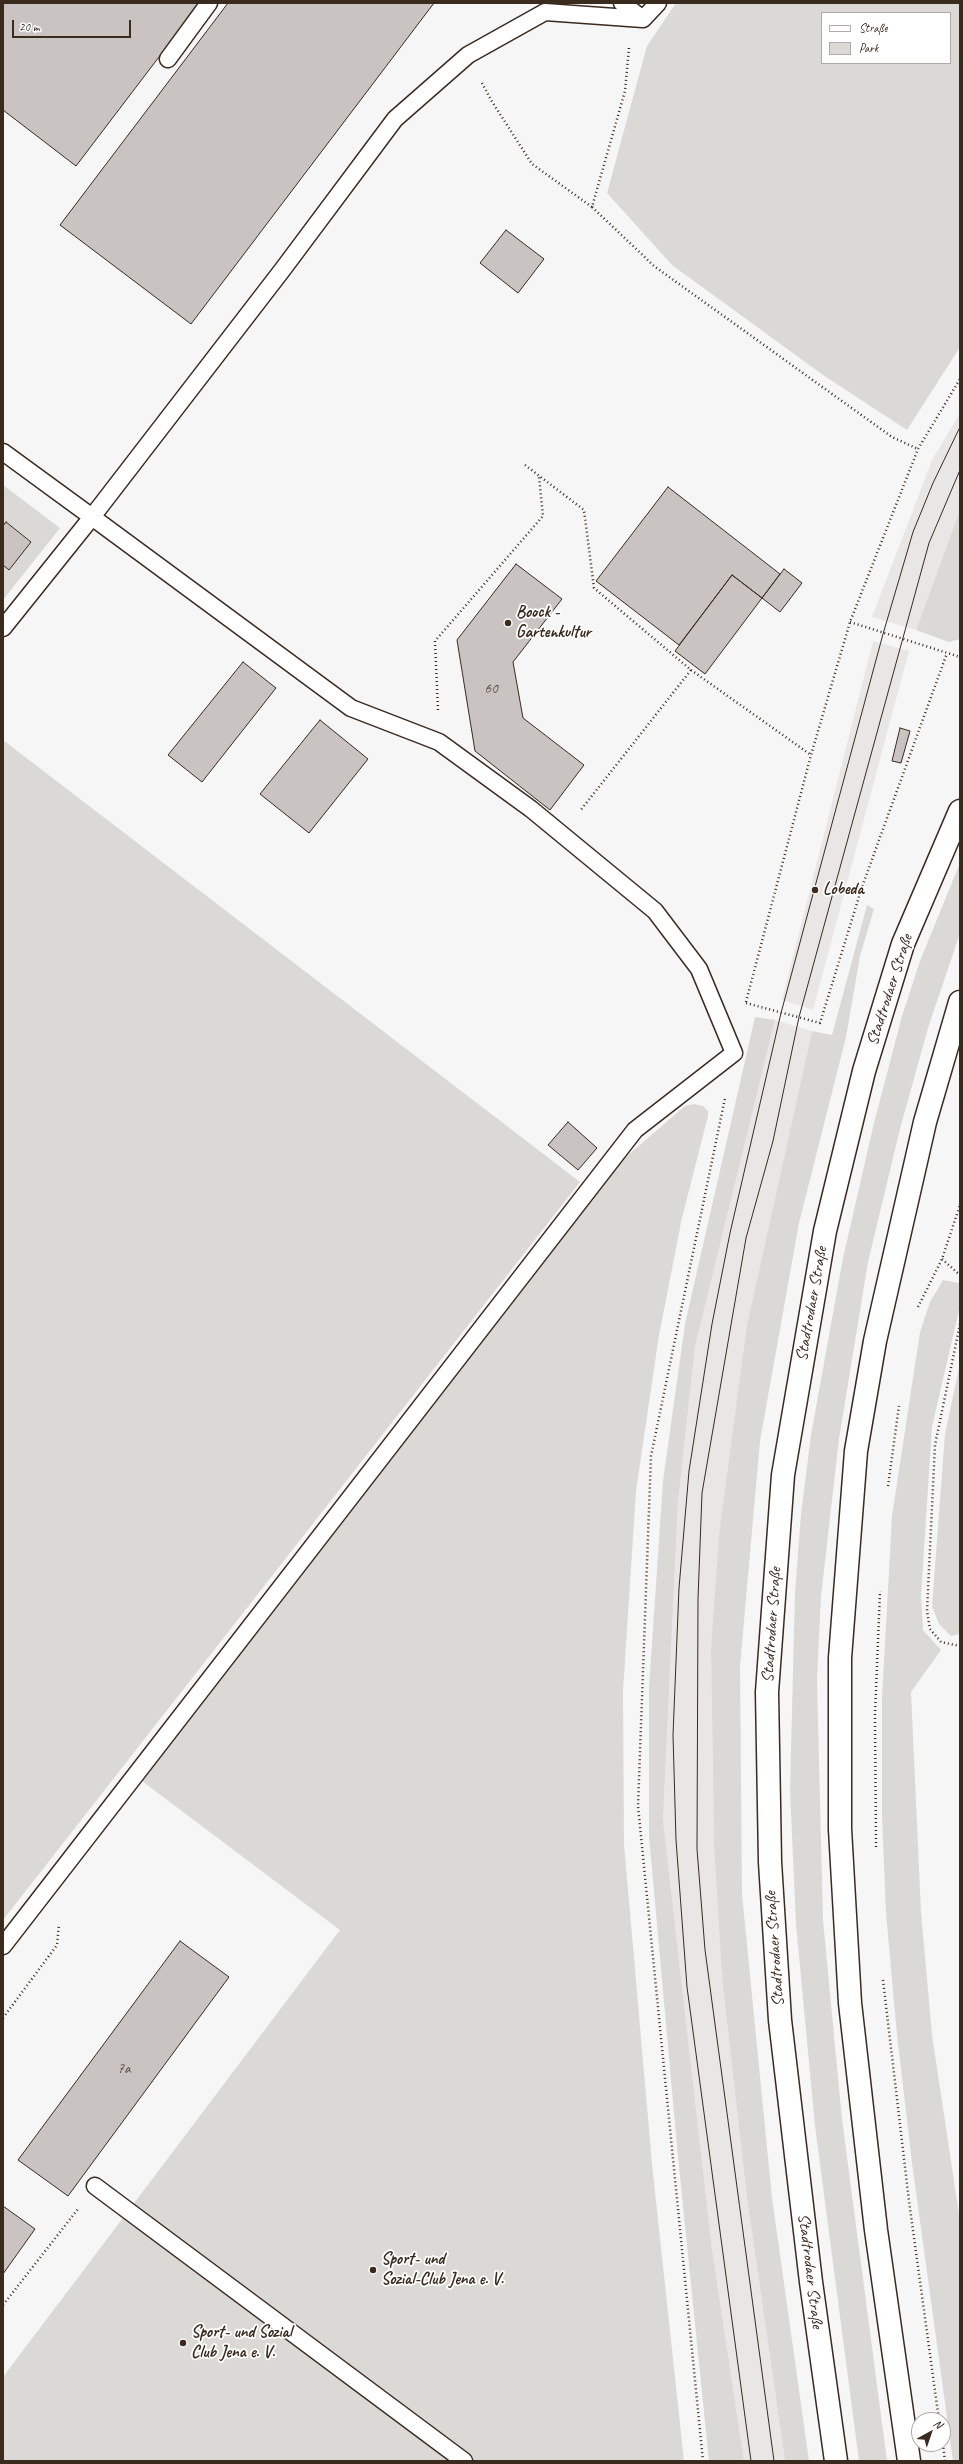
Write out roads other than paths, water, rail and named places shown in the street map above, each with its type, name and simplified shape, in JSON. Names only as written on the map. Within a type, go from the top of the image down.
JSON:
[{"type":"main road","name":"Stadtrodaer Straße","points":[[836,2461],[811,2282],[780,2020],[770,1862],[767,1692],[782,1483],[825,1231],[864,1071],[903,944],[960,811]]},
{"type":"main road","points":[[909,2461],[876,2230],[850,2003],[840,1829],[840,1658],[856,1451],[875,1341],[925,1122],[960,1002]]},
{"type":"lane","points":[[168,58],[209,3]]},
{"type":"lane","points":[[622,3],[643,19]]},
{"type":"lane","points":[[643,19],[658,3]]},
{"type":"lane","points":[[3,628],[92,517],[283,269],[395,119],[468,55],[545,12],[643,19]]},
{"type":"lane","points":[[3,452],[351,708],[439,742],[531,809],[562,834],[655,911],[699,969],[734,1053],[635,1130],[3,1946]]},
{"type":"lane","points":[[95,2186],[464,2461]]},
{"type":"tram line","points":[[751,2461],[687,1987],[676,1840],[673,1735],[679,1588],[689,1471],[712,1324],[730,1233],[781,1013],[883,634],[913,532],[933,483],[960,427]]},
{"type":"tram line","points":[[774,2461],[705,1950],[697,1849],[698,1599],[702,1493],[746,1238],[773,1141],[799,1017],[929,543],[960,470]]},
{"type":"place","name":"Boock - Gartenkultur","points":[[508,623]]},
{"type":"place","name":"Lobeda","points":[[815,890]]},
{"type":"place","name":"Sport- und Sozial-Club Jena e. V.","points":[[373,2270]]},
{"type":"place","name":"Sport- und Sozial Club Jena e. V.","points":[[183,2343]]}]
